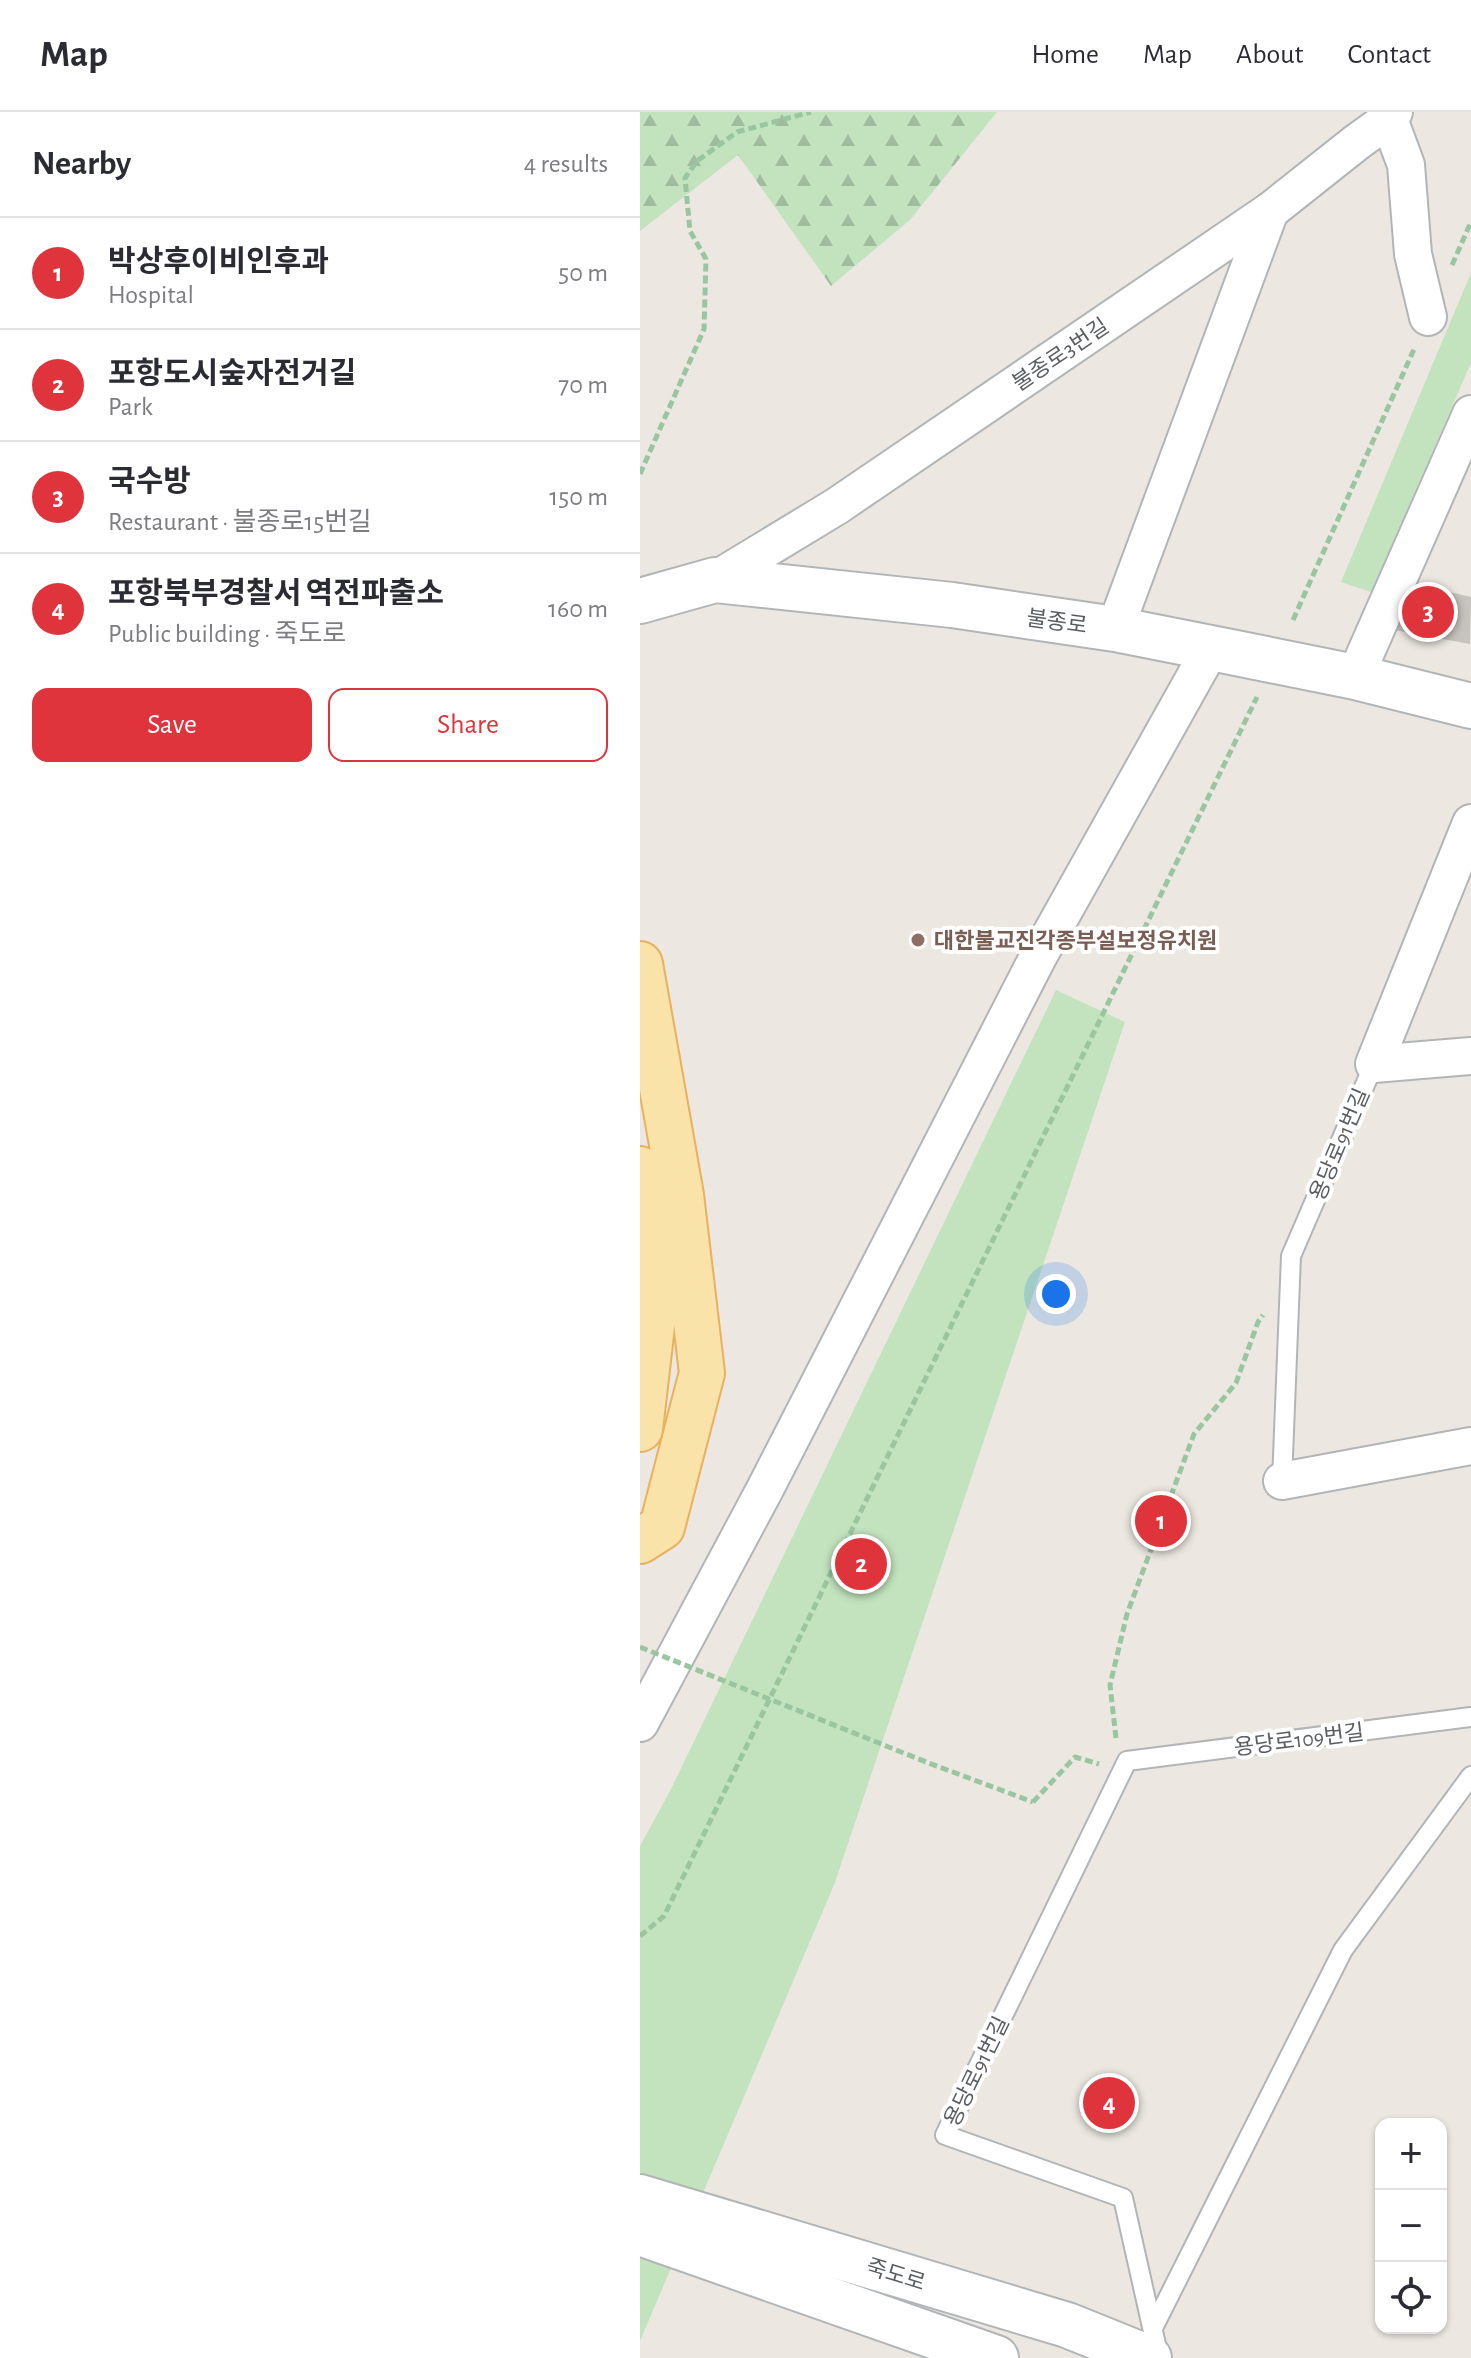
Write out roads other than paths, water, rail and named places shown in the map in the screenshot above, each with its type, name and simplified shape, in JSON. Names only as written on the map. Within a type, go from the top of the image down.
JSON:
[{"type":"main road","name":"불종로","points":[[640,601],[715,580],[952,605],[1115,629],[1355,677],[1471,706]]},
{"type":"main road","points":[[640,964],[681,1195],[702,1373],[662,1527],[640,1541]]},
{"type":"main road","points":[[640,1169],[657,1283],[640,1429]]},
{"type":"main road","name":"죽도로","points":[[640,2197],[1067,2325],[1151,2343]]},
{"type":"main road","name":"죽도로","points":[[640,2233],[996,2358]]},
{"type":"street","name":"불종로3번길","points":[[715,580],[837,506],[1270,211],[1392,116]]},
{"type":"street","points":[[1392,116],[1406,165],[1413,254],[1428,317]]},
{"type":"street","points":[[1115,629],[1270,211]]},
{"type":"street","points":[[1355,677],[1471,414]]},
{"type":"street","points":[[640,1723],[765,1489],[1038,957],[1211,648]]},
{"type":"street","name":"용당로91번길","points":[[1374,1064],[1471,823]]},
{"type":"street","points":[[1374,1064],[1471,1056]]},
{"type":"street","points":[[1282,1481],[1471,1448]]},
{"type":"lane","name":"용당로91번길","points":[[1282,1481],[1291,1256],[1374,1064]]},
{"type":"lane","name":"용당로109번길","points":[[1127,1761],[1471,1717]]},
{"type":"lane","name":"용당로91번길","points":[[1127,1761],[945,2135],[1123,2198],[1151,2343],[1159,2358]]},
{"type":"lane","points":[[1151,2343],[1343,1950],[1471,1776]]},
{"type":"place","name":"국수방","points":[[1428,612]]},
{"type":"place","name":"대한불교진각종부설보정유치원","points":[[918,940]]},
{"type":"place","name":"박상후이비인후과","points":[[1161,1521]]},
{"type":"place","name":"포항도시숲자전거길","points":[[861,1564]]},
{"type":"place","name":"포항북부경찰서 역전파출소","points":[[1109,2103]]}]
